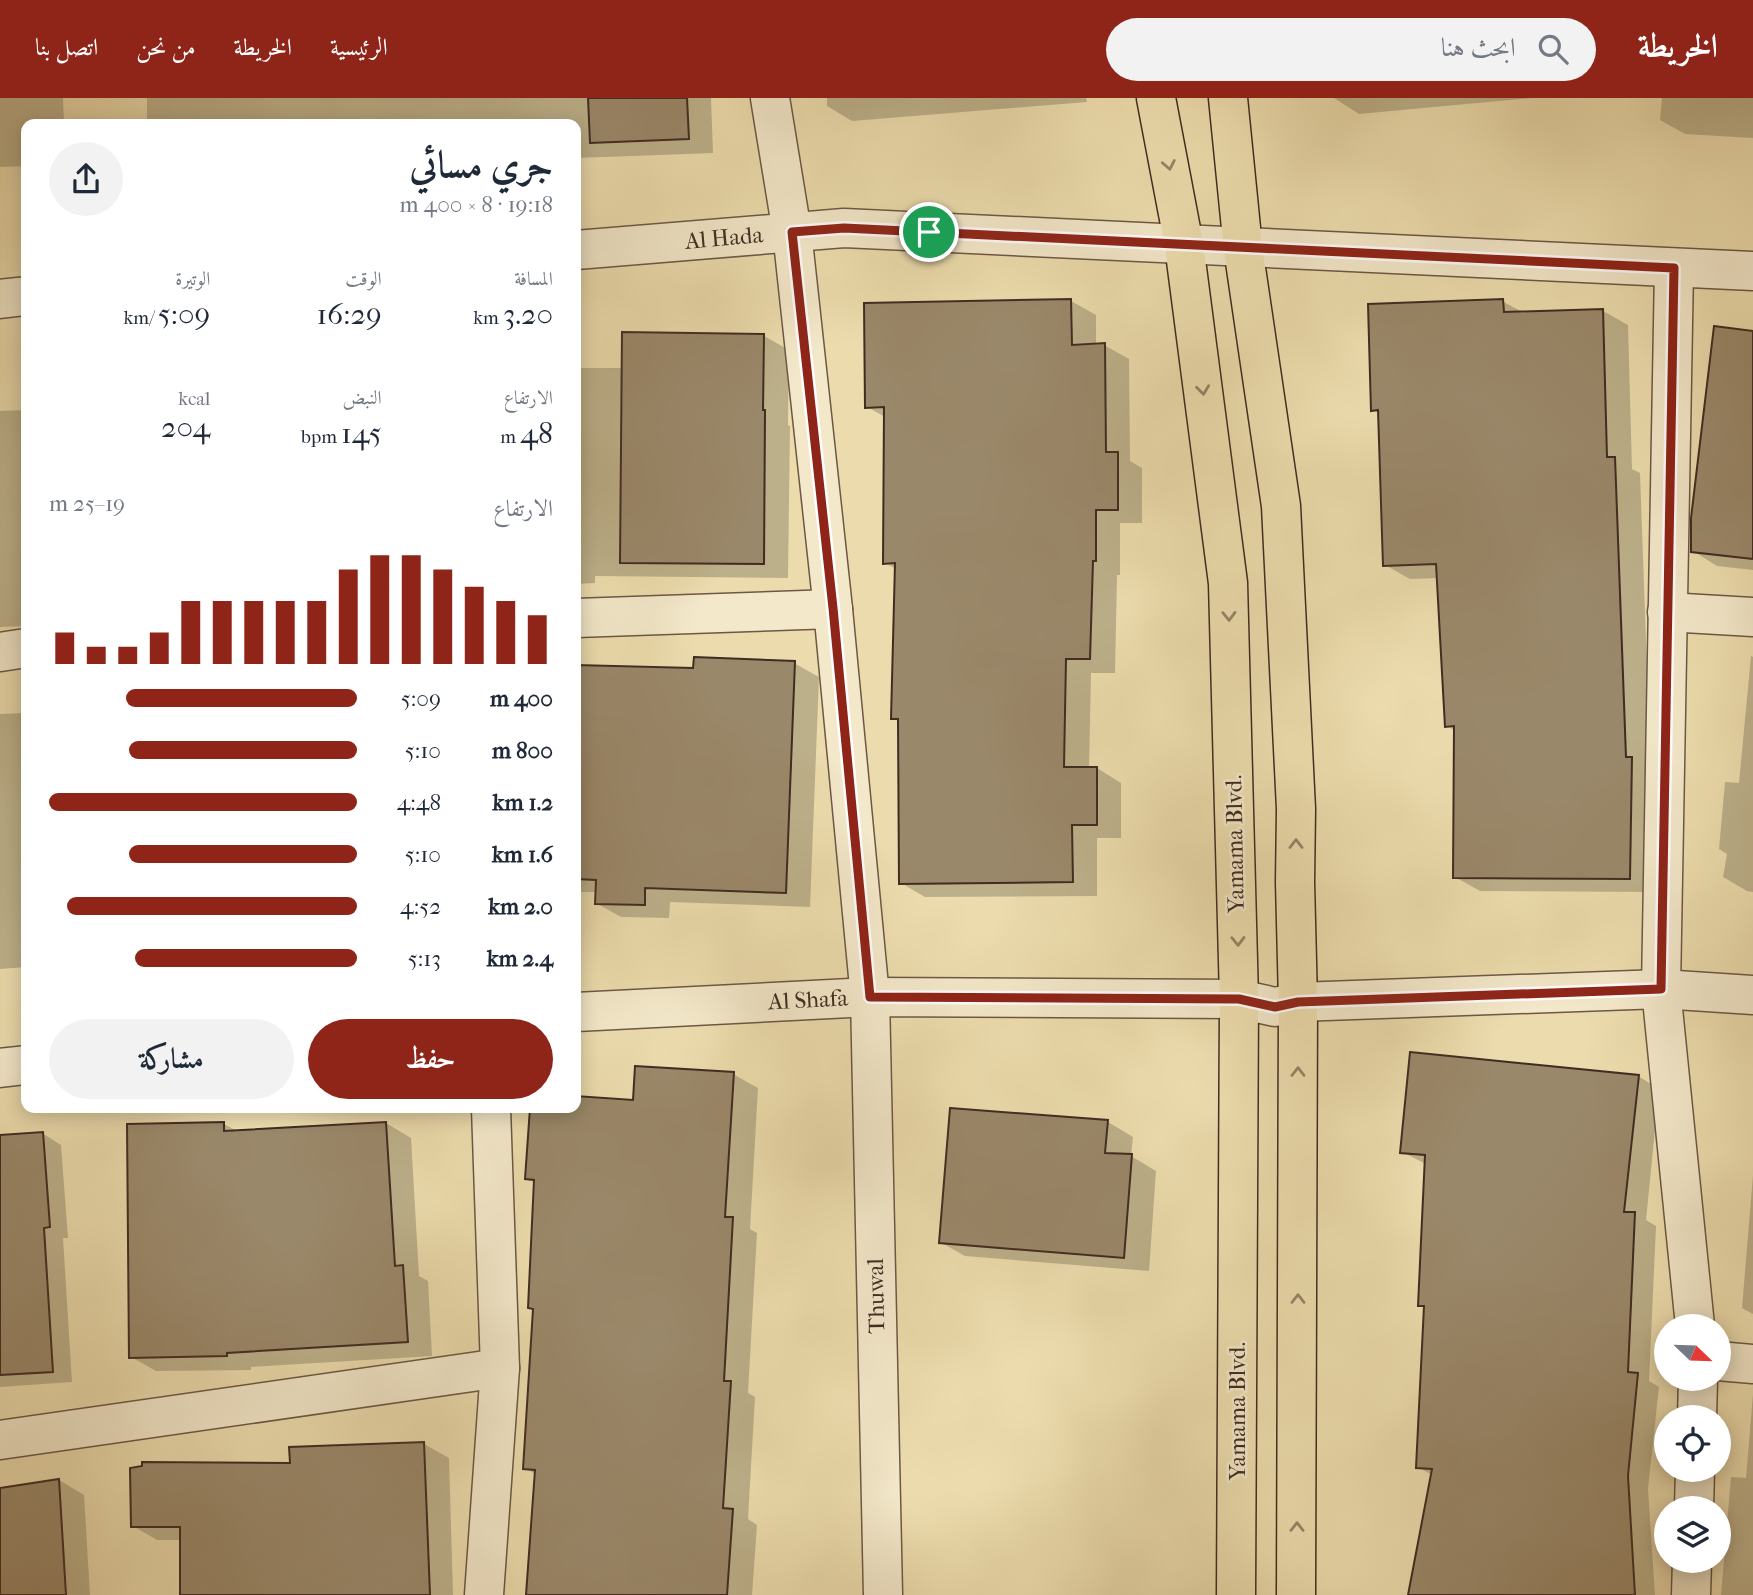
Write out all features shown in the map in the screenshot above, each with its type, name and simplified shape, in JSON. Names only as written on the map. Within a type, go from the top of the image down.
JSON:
[{"type":"main road","name":"Yamama Blvd.","points":[[1156,98],[1184,245],[1228,583],[1239,999],[1236,1595]]},
{"type":"main road","points":[[1228,98],[1243,248],[1281,506],[1296,809],[1296,1595]]},
{"type":"street","name":"Thuwal","points":[[770,98],[792,232],[833,608],[870,997],[883,1595]]},
{"type":"street","name":"Al Hada","points":[[581,250],[844,228],[1753,271]]},
{"type":"street","points":[[1674,268],[1661,989],[1694,1314]]},
{"type":"street","points":[[0,299],[21,297]]},
{"type":"street","points":[[581,618],[833,608]]},
{"type":"street","points":[[1667,612],[1753,617]]},
{"type":"street","points":[[0,652],[21,649]]},
{"type":"street","name":"Al Shafa","points":[[581,1012],[870,997],[1239,999],[1275,1007],[1298,1002],[1661,989],[1753,995]]},
{"type":"street","points":[[0,1068],[21,1066]]},
{"type":"street","points":[[484,1595],[500,1368],[491,1113]]},
{"type":"street","points":[[1731,1362],[1753,1364]]},
{"type":"street","points":[[0,1440],[500,1368]]},
{"type":"street","points":[[1691,1595],[1692,1573]]},
{"type":"building","points":[[588,98],[687,98],[689,139],[590,143]]},
{"type":"building","points":[[1071,299],[1072,345],[1105,343],[1106,452],[1118,452],[1118,510],[1096,510],[1090,659],[1066,659],[1064,767],[1097,767],[1097,825],[1072,825],[1073,882],[899,884],[898,719],[891,719],[895,563],[883,564],[884,407],[865,408],[864,303]]},
{"type":"building","points":[[1503,299],[1504,312],[1603,309],[1607,457],[1615,457],[1626,757],[1632,757],[1630,879],[1453,878],[1454,726],[1445,727],[1436,564],[1383,566],[1378,410],[1371,411],[1368,304]]},
{"type":"building","points":[[1714,326],[1753,331],[1753,559],[1691,552],[1691,518]]},
{"type":"building","points":[[622,332],[764,334],[764,564],[620,563]]},
{"type":"building","points":[[694,657],[795,661],[786,893],[645,888],[645,905],[595,904],[596,880],[581,879],[581,665],[693,668]]},
{"type":"building","points":[[1410,1052],[1639,1075],[1624,1212],[1635,1212],[1628,1372],[1638,1373],[1628,1476],[1635,1595],[1408,1595],[1432,1469],[1416,1468],[1424,1306],[1418,1306],[1425,1155],[1400,1153]]},
{"type":"building","points":[[635,1066],[734,1072],[725,1217],[733,1217],[724,1381],[731,1381],[723,1508],[733,1509],[727,1595],[526,1595],[535,1470],[523,1469],[533,1309],[528,1308],[534,1180],[525,1179],[530,1113],[581,1113],[581,1096],[633,1100]]},
{"type":"building","points":[[950,1108],[1108,1120],[1105,1153],[1132,1154],[1124,1258],[939,1243]]},
{"type":"building","points":[[224,1122],[224,1131],[386,1122],[395,1266],[403,1265],[408,1342],[227,1353],[227,1356],[129,1358],[127,1124]]},
{"type":"building","points":[[43,1132],[50,1227],[44,1228],[53,1372],[0,1375],[0,1135]]},
{"type":"building","points":[[424,1442],[430,1595],[180,1595],[180,1527],[131,1527],[130,1468],[142,1466],[142,1462],[290,1463],[289,1447]]},
{"type":"building","points":[[59,1479],[66,1595],[0,1595],[0,1488]]},
{"type":"route","points":[[844,228],[929,232],[1674,268],[1661,989],[1298,1002],[1275,1007],[1239,999],[870,997],[833,608],[792,232],[844,228]]}]
